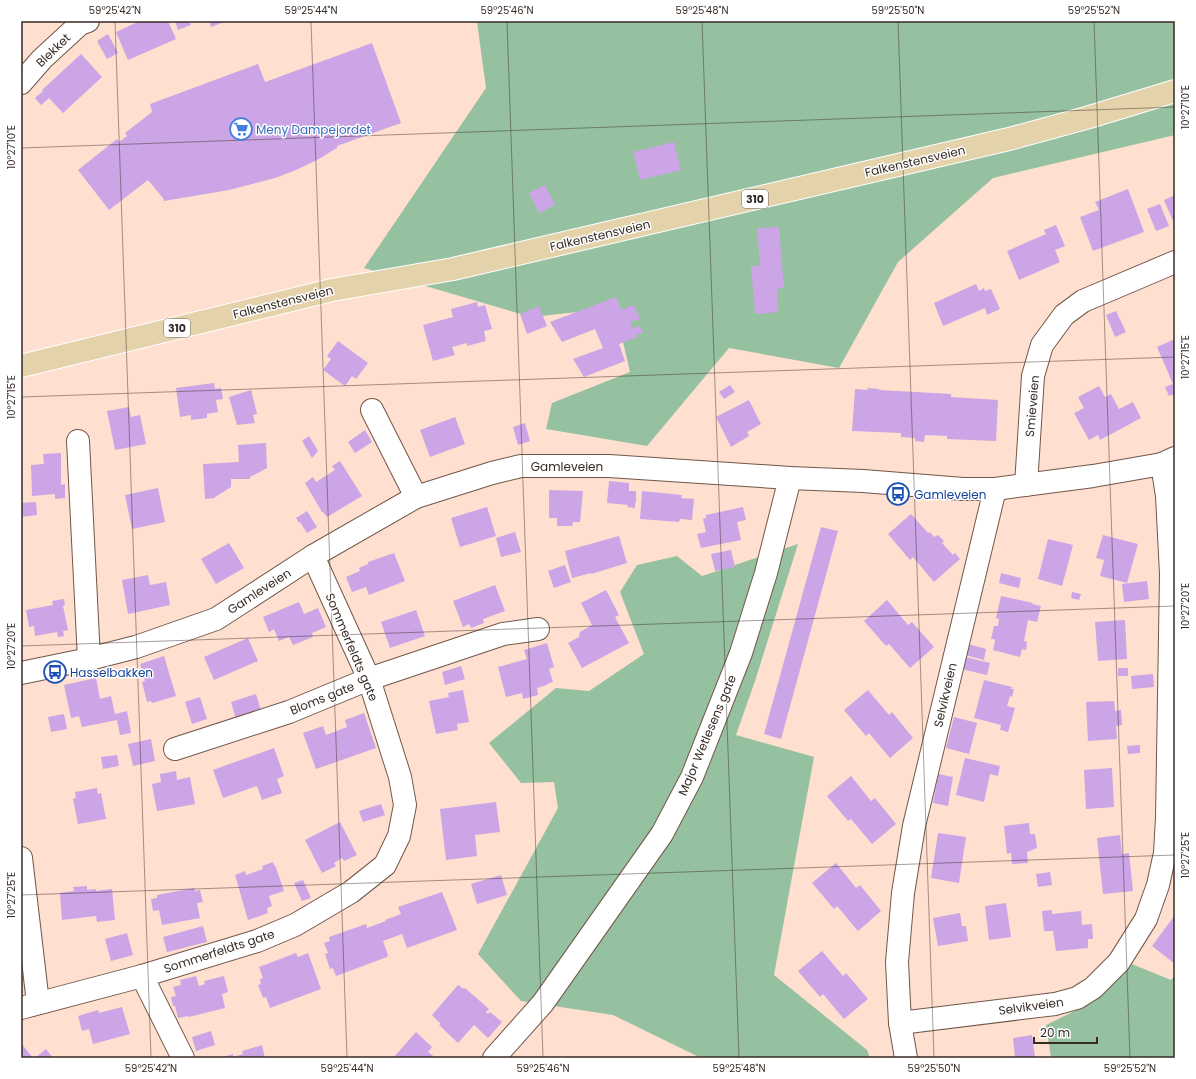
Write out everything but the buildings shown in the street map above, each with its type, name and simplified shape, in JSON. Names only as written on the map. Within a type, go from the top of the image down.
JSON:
[{"type":"main road","name":"Falkenstensveien","points":[[21,366],[332,290],[453,269],[1009,139],[1086,118],[1175,91]]},
{"type":"street","name":"Blekket","points":[[21,83],[42,59],[80,24],[88,21]]},
{"type":"street","name":"Smieveien","points":[[1026,486],[1033,376],[1042,345],[1064,315],[1083,301],[1175,262]]},
{"type":"street","points":[[372,410],[416,497]]},
{"type":"street","points":[[78,441],[89,659]]},
{"type":"street","name":"Gamleveien","points":[[21,672],[89,659],[136,647],[216,619],[313,556],[416,497],[492,473],[521,466],[609,466],[790,478],[863,480],[963,489],[995,489],[1093,476],[1169,461]]},
{"type":"street","name":"Selvikveien","points":[[900,1023],[1055,1004],[1077,998],[1093,988],[1119,962],[1146,919],[1161,872],[1165,853],[1168,818],[1171,574],[1168,496],[1169,461]]},
{"type":"street","name":"Major Wetlesens gate","points":[[494,1058],[543,1003],[662,834],[692,777],[741,653],[766,573],[790,478]]},
{"type":"street","name":"Selvikveien","points":[[906,1058],[900,1023],[897,962],[903,894],[914,826],[995,489]]},
{"type":"street","name":"Sommerfeldts gate","points":[[30,1006],[142,976],[258,941],[295,926],[351,892],[384,865],[399,836],[405,806],[400,777],[369,679],[313,556]]},
{"type":"street","name":"Bloms gate","points":[[175,749],[289,712],[369,679],[503,634],[538,629]]},
{"type":"street","points":[[21,858],[30,1006]]},
{"type":"street","points":[[142,976],[183,1058]]},
{"type":"green space","points":[[473,21],[1175,21],[1175,135],[993,178],[898,262],[839,368],[729,348],[647,446],[546,429],[552,403],[630,372],[615,308],[531,317],[364,268],[486,88],[477,22]]},
{"type":"green space","points":[[798,544],[755,681],[736,735],[814,757],[774,975],[867,1050],[870,1058],[701,1058],[613,1015],[521,1001],[478,954],[558,808],[554,782],[521,783],[489,743],[556,688],[589,691],[644,654],[620,592],[637,565],[677,556],[702,576]]},
{"type":"green space","points":[[1127,962],[1171,980],[1175,975],[1175,1058],[1051,1058],[1046,1025],[1091,1003]]},
{"type":"place","name":"Meny Dampejordet","points":[[241,129]]},
{"type":"place","name":"Gamleveien","points":[[898,494]]},
{"type":"place","name":"Hasselbakken","points":[[55,672]]}]
